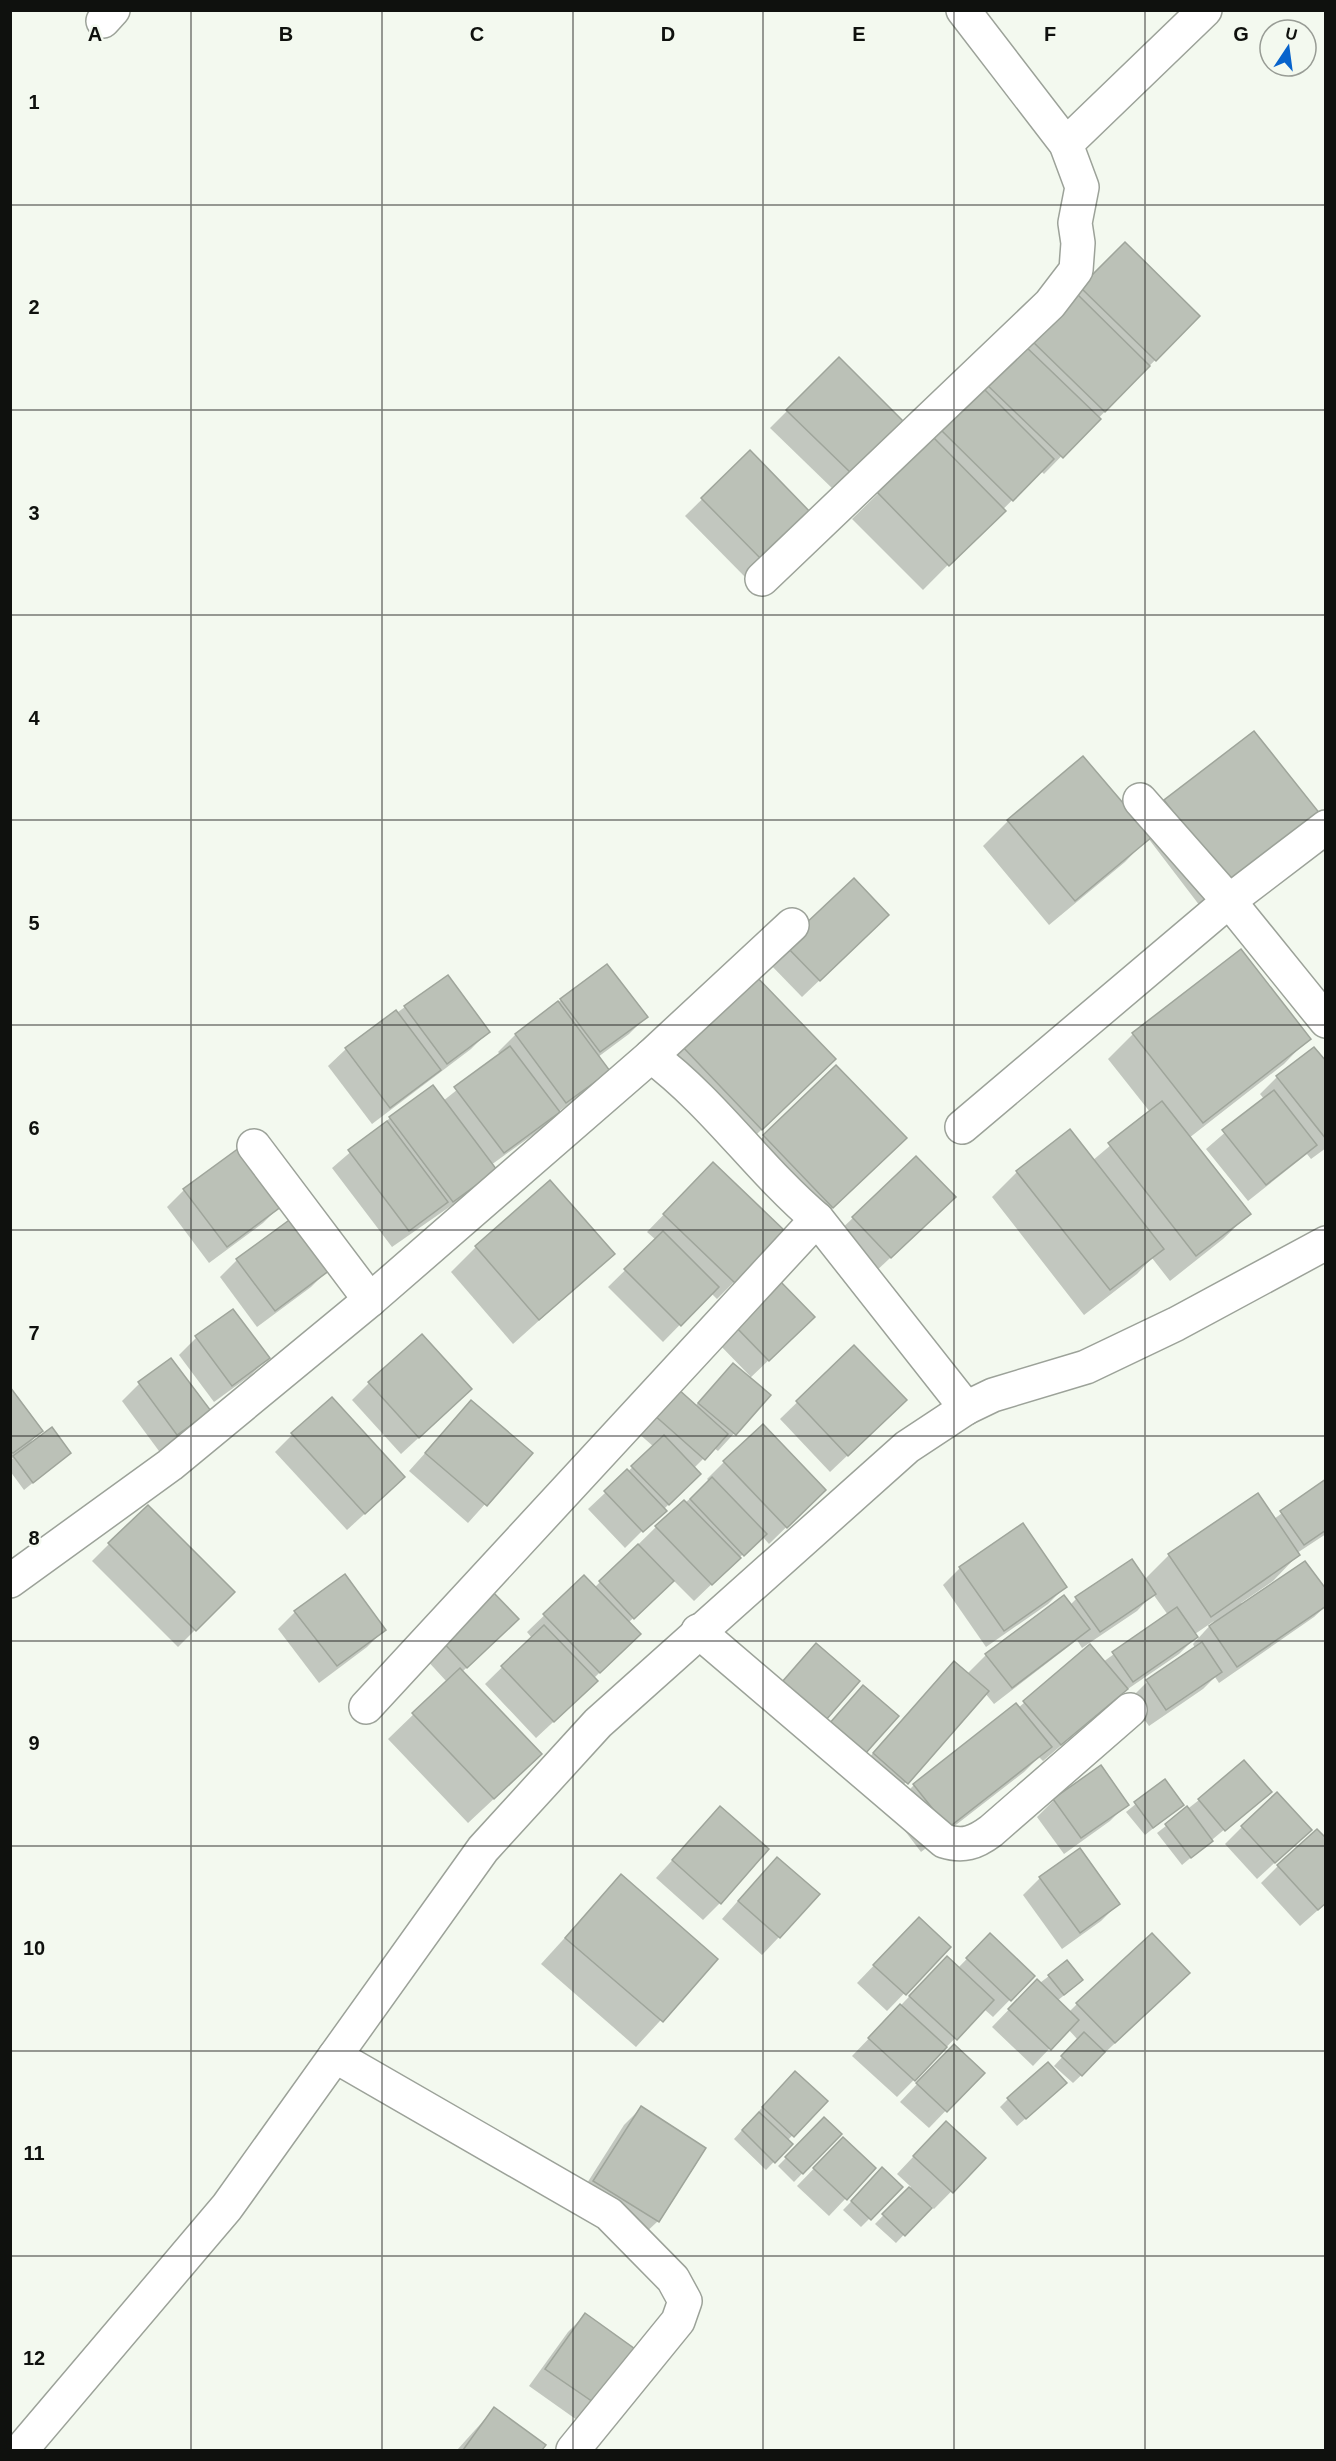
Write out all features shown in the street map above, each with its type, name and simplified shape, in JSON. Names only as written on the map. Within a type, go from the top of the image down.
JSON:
[{"type":"street","points":[[762,579],[1050,304],[1070,281],[1079,259],[1075,223],[1082,187],[1066,144],[963,10]]},
{"type":"street","points":[[1066,144],[1205,10]]},
{"type":"street","points":[[1140,800],[1229,901],[1326,1021]]},
{"type":"street","points":[[962,1127],[1229,901],[1326,826]]},
{"type":"street","points":[[10,1581],[170,1465],[370,1300],[651,1056],[792,925]]},
{"type":"street","points":[[651,1056],[687,1086],[796,1201],[817,1219],[966,1408]]},
{"type":"street","points":[[254,1146],[370,1300]]},
{"type":"street","points":[[366,1707],[817,1219]]},
{"type":"street","points":[[21,2451],[227,2207],[483,1849],[598,1723],[698,1631],[907,1447],[966,1408],[993,1395],[1086,1367],[1206,1308],[1326,1243]]},
{"type":"street","points":[[698,1631],[944,1841],[960,1846],[979,1840],[992,1831],[1130,1710]]},
{"type":"street","points":[[335,2056],[609,2214],[674,2279],[685,2301],[678,2321],[573,2451]]},
{"type":"building","points":[[1125,242],[1200,316],[1156,361],[1080,287]]},
{"type":"building","points":[[1076,293],[1150,366],[1105,412],[1030,339]]},
{"type":"building","points":[[1022,343],[1101,419],[1063,458],[984,382]]},
{"type":"building","points":[[839,357],[905,423],[853,475],[786,410]]},
{"type":"building","points":[[983,388],[1054,459],[1013,501],[941,430]]},
{"type":"building","points":[[933,437],[1006,511],[949,566],[877,492]]},
{"type":"building","points":[[750,450],[814,516],[765,563],[701,498]]},
{"type":"building","points":[[1254,731],[1321,815],[1229,886],[1164,800]]},
{"type":"building","points":[[1083,756],[1152,837],[1075,901],[1007,820]]},
{"type":"building","points":[[854,878],[889,915],[820,981],[784,944]]},
{"type":"building","points":[[1241,949],[1311,1039],[1203,1123],[1132,1033]]},
{"type":"building","points":[[607,964],[648,1017],[600,1052],[560,999]]},
{"type":"building","points":[[754,974],[836,1059],[762,1130],[680,1044]]},
{"type":"building","points":[[448,975],[490,1032],[447,1064],[404,1006]]},
{"type":"building","points":[[558,1001],[610,1071],[566,1103],[515,1034]]},
{"type":"building","points":[[396,1010],[441,1070],[390,1108],[345,1048]]},
{"type":"building","points":[[510,1046],[560,1112],[504,1153],[454,1087]]},
{"type":"building","points":[[1314,1047],[1326,1061],[1326,1139],[1276,1076]]},
{"type":"building","points":[[836,1065],[907,1138],[833,1208],[763,1135]]},
{"type":"building","points":[[433,1085],[497,1170],[453,1202],[389,1117]]},
{"type":"building","points":[[1274,1090],[1317,1145],[1266,1185],[1222,1130]]},
{"type":"building","points":[[1162,1101],[1251,1214],[1196,1256],[1108,1143]]},
{"type":"building","points":[[387,1121],[448,1202],[409,1231],[348,1150]]},
{"type":"building","points":[[1070,1129],[1164,1249],[1110,1290],[1016,1171]]},
{"type":"building","points":[[239,1148],[282,1206],[227,1247],[183,1189]]},
{"type":"building","points":[[916,1156],[956,1197],[891,1258],[852,1217]]},
{"type":"building","points":[[713,1162],[785,1231],[735,1283],[663,1214]]},
{"type":"building","points":[[550,1180],[615,1254],[539,1320],[475,1246]]},
{"type":"building","points":[[292,1218],[330,1270],[275,1311],[236,1259]]},
{"type":"building","points":[[663,1231],[719,1287],[681,1326],[624,1269]]},
{"type":"building","points":[[779,1280],[815,1317],[769,1361],[733,1324]]},
{"type":"building","points":[[233,1309],[270,1358],[232,1386],[195,1336]]},
{"type":"building","points":[[422,1334],[472,1389],[419,1438],[368,1382]]},
{"type":"building","points":[[854,1345],[907,1400],[848,1456],[796,1401]]},
{"type":"building","points":[[171,1358],[211,1411],[177,1435],[138,1382]]},
{"type":"building","points":[[733,1363],[771,1395],[736,1435],[698,1403]]},
{"type":"building","points":[[10,1387],[43,1431],[13,1453],[10,1451]]},
{"type":"building","points":[[677,1388],[728,1434],[705,1460],[653,1414]]},
{"type":"building","points":[[332,1397],[405,1477],[365,1514],[291,1433]]},
{"type":"building","points":[[471,1400],[533,1453],[487,1506],[425,1453]]},
{"type":"building","points":[[763,1424],[826,1490],[787,1528],[723,1461]]},
{"type":"building","points":[[52,1427],[71,1453],[33,1483],[13,1456]]},
{"type":"building","points":[[664,1435],[701,1474],[669,1505],[631,1466]]},
{"type":"building","points":[[627,1469],[667,1511],[643,1532],[604,1491]]},
{"type":"building","points":[[712,1477],[767,1534],[744,1556],[690,1499]]},
{"type":"building","points":[[1326,1479],[1326,1530],[1304,1545],[1280,1511]]},
{"type":"building","points":[[1258,1493],[1300,1555],[1211,1617],[1168,1554]]},
{"type":"building","points":[[684,1500],[741,1558],[712,1585],[655,1526]]},
{"type":"building","points":[[148,1505],[235,1592],[196,1631],[108,1543]]},
{"type":"building","points":[[1023,1523],[1067,1587],[1004,1631],[959,1567]]},
{"type":"building","points":[[638,1544],[674,1581],[634,1619],[599,1581]]},
{"type":"building","points":[[1132,1559],[1156,1594],[1100,1632],[1075,1597]]},
{"type":"building","points":[[1305,1561],[1326,1589],[1326,1606],[1237,1667],[1209,1626]]},
{"type":"building","points":[[345,1574],[386,1630],[337,1666],[294,1611]]},
{"type":"building","points":[[584,1575],[641,1634],[600,1673],[543,1614]]},
{"type":"building","points":[[491,1590],[519,1619],[467,1668],[440,1639]]},
{"type":"building","points":[[1064,1595],[1090,1629],[1012,1688],[985,1654]]},
{"type":"building","points":[[1177,1607],[1198,1637],[1133,1682],[1112,1652]]},
{"type":"building","points":[[544,1625],[598,1681],[554,1722],[501,1666]]},
{"type":"building","points":[[1202,1642],[1222,1672],[1166,1710],[1146,1680]]},
{"type":"building","points":[[816,1643],[860,1681],[826,1720],[782,1682]]},
{"type":"building","points":[[1090,1644],[1128,1689],[1061,1745],[1023,1701]]},
{"type":"building","points":[[954,1661],[989,1691],[908,1784],[873,1753]]},
{"type":"building","points":[[460,1668],[542,1754],[494,1799],[412,1713]]},
{"type":"building","points":[[863,1685],[899,1716],[865,1754],[829,1724]]},
{"type":"building","points":[[1016,1703],[1052,1747],[948,1828],[913,1784]]},
{"type":"building","points":[[1244,1760],[1272,1792],[1225,1831],[1198,1799]]},
{"type":"building","points":[[1101,1765],[1129,1805],[1081,1838],[1053,1799]]},
{"type":"building","points":[[1165,1779],[1184,1805],[1153,1828],[1134,1802]]},
{"type":"building","points":[[1277,1792],[1312,1830],[1275,1863],[1241,1826]]},
{"type":"building","points":[[720,1806],[769,1849],[721,1904],[672,1860]]},
{"type":"building","points":[[1187,1806],[1213,1841],[1191,1858],[1165,1824]]},
{"type":"building","points":[[1317,1829],[1326,1838],[1326,1903],[1318,1910],[1277,1865]]},
{"type":"building","points":[[1080,1848],[1120,1904],[1080,1933],[1039,1877]]},
{"type":"building","points":[[777,1857],[820,1894],[780,1938],[738,1901]]},
{"type":"building","points":[[621,1874],[718,1959],[663,2022],[565,1938]]},
{"type":"building","points":[[919,1917],[951,1947],[906,1995],[873,1965]]},
{"type":"building","points":[[990,1933],[1035,1976],[1011,2001],[966,1958]]},
{"type":"building","points":[[1152,1933],[1190,1973],[1115,2043],[1076,2003]]},
{"type":"building","points":[[947,1956],[994,2000],[957,2040],[909,1996]]},
{"type":"building","points":[[1067,1960],[1083,1980],[1064,1995],[1048,1975]]},
{"type":"building","points":[[1037,1979],[1079,2020],[1051,2050],[1008,2009]]},
{"type":"building","points":[[900,2004],[947,2047],[915,2081],[868,2038]]},
{"type":"building","points":[[1084,2032],[1105,2052],[1082,2076],[1061,2056]]},
{"type":"building","points":[[954,2044],[985,2073],[947,2112],[916,2083]]},
{"type":"building","points":[[1048,2062],[1067,2083],[1026,2119],[1007,2098]]},
{"type":"building","points":[[795,2071],[828,2101],[794,2137],[762,2107]]},
{"type":"building","points":[[641,2106],[706,2148],[659,2222],[593,2181]]},
{"type":"building","points":[[759,2112],[793,2144],[775,2163],[742,2130]]},
{"type":"building","points":[[824,2117],[842,2134],[803,2174],[785,2157]]},
{"type":"building","points":[[946,2121],[986,2158],[953,2193],[913,2156]]},
{"type":"building","points":[[843,2137],[876,2168],[847,2200],[813,2168]]},
{"type":"building","points":[[882,2167],[903,2187],[871,2220],[851,2201]]},
{"type":"building","points":[[909,2187],[932,2208],[905,2236],[882,2214]]},
{"type":"building","points":[[585,2313],[635,2349],[596,2404],[545,2369]]},
{"type":"building","points":[[494,2407],[546,2445],[542,2450],[463,2450]]}]
